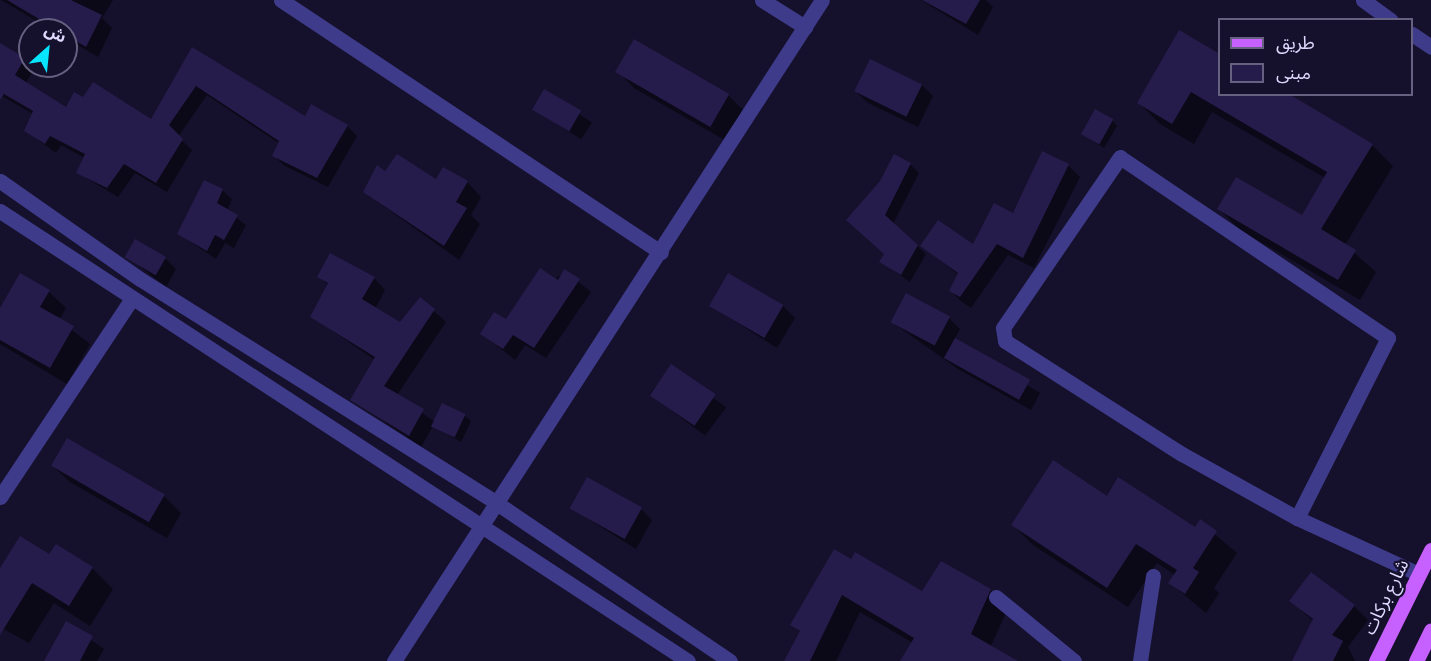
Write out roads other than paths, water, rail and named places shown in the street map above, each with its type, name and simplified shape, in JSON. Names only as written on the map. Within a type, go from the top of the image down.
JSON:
[{"type":"main road","name":"شارع بركات","points":[[1376,661],[1431,550]]},
{"type":"main road","points":[[1416,661],[1431,630]]},
{"type":"street","points":[[281,0],[661,252]]},
{"type":"street","points":[[762,0],[805,27]]},
{"type":"street","points":[[394,661],[498,504],[822,0]]},
{"type":"street","points":[[1363,0],[1388,18]]},
{"type":"street","points":[[1413,35],[1431,47]]},
{"type":"street","points":[[1297,518],[1388,338],[1120,157],[1003,328],[1005,341],[1172,448],[1297,518],[1419,574]]},
{"type":"street","points":[[0,181],[140,279],[498,504],[730,661]]},
{"type":"street","points":[[0,211],[131,300],[688,661]]},
{"type":"street","points":[[0,497],[131,300]]},
{"type":"street","points":[[1140,661],[1153,576]]},
{"type":"street","points":[[996,597],[1074,661]]}]
